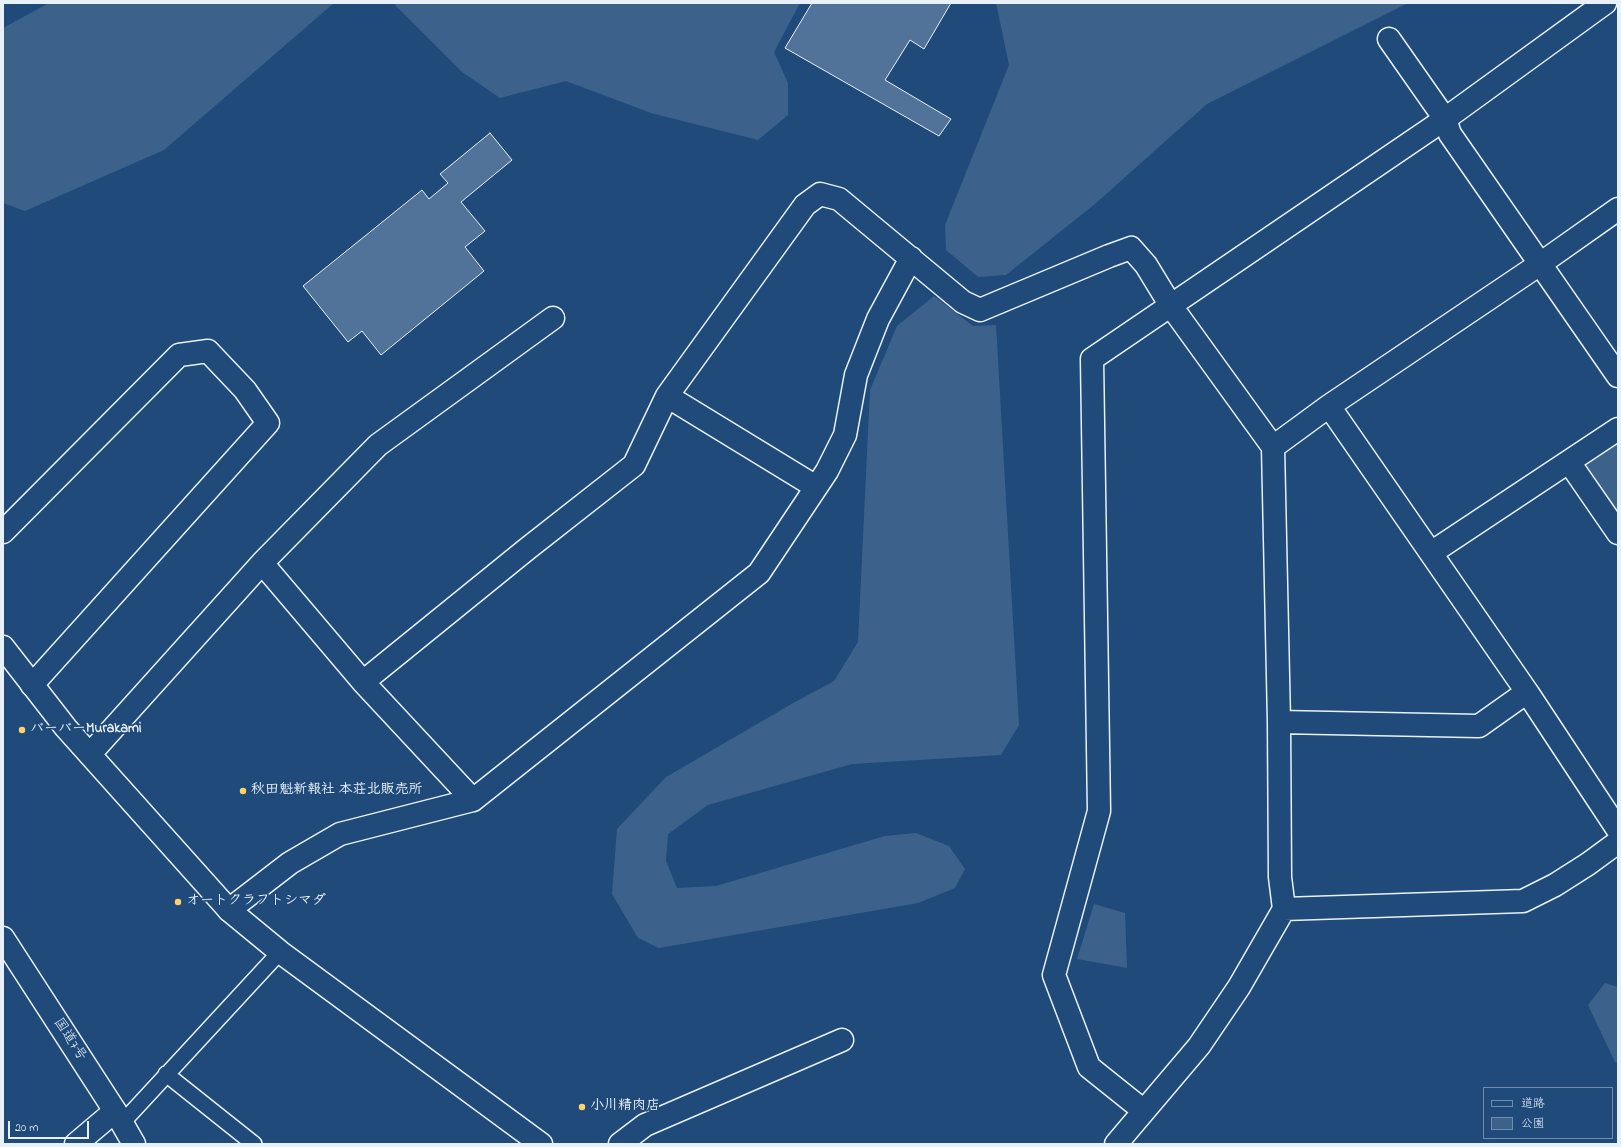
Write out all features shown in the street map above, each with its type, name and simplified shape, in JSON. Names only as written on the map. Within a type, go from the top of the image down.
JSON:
[{"type":"main road","points":[[1144,1111],[1090,1067],[1054,975],[1099,811],[1092,359],[1445,119],[1605,3]]},
{"type":"main road","points":[[1389,39],[1445,119],[1450,134],[1618,376]]},
{"type":"main road","points":[[363,682],[526,549],[634,465],[667,396],[805,205],[820,194],[839,199],[963,302],[980,310],[1131,248],[1146,265],[1171,306],[1273,447],[1279,722],[1280,877],[1284,909],[1239,987],[1198,1046],[1116,1144]]},
{"type":"main road","points":[[1273,447],[1329,406],[1540,264],[1618,209]]},
{"type":"main road","points":[[229,910],[290,863],[340,834],[473,800],[759,573],[827,471],[844,435],[856,375],[878,319],[911,258]]},
{"type":"main road","points":[[90,754],[262,563],[378,446],[553,318]]},
{"type":"main road","points":[[3,532],[180,355],[208,351],[245,390],[268,423],[32,685]]},
{"type":"main road","points":[[667,396],[816,487]]},
{"type":"main road","points":[[1329,406],[1527,692],[1618,830]]},
{"type":"main road","points":[[1431,553],[1618,429]]},
{"type":"main road","points":[[1569,462],[1618,533]]},
{"type":"main road","points":[[262,563],[363,682],[473,800]]},
{"type":"main road","points":[[3,647],[66,728],[229,910],[280,952],[541,1144]]},
{"type":"main road","points":[[1279,722],[1479,726],[1527,692]]},
{"type":"main road","points":[[1284,909],[1523,900],[1555,884],[1588,864],[1618,842]]},
{"type":"main road","name":"国道7号","points":[[3,938],[134,1144]]},
{"type":"main road","points":[[620,1144],[645,1125],[842,1040]]},
{"type":"main road","points":[[76,1144],[118,1117]]},
{"type":"lane","points":[[118,1117],[166,1074],[280,952]]},
{"type":"lane","points":[[166,1074],[254,1144]]},
{"type":"green space","points":[[49,3],[334,3],[164,150],[25,211],[3,203],[3,28]]},
{"type":"green space","points":[[393,3],[800,3],[774,52],[788,83],[788,115],[758,140],[651,113],[566,81],[500,98],[462,72]]},
{"type":"green space","points":[[996,3],[1408,3],[1207,104],[1095,204],[1006,275],[978,277],[946,250],[945,225],[1009,65]]},
{"type":"green space","points":[[934,296],[973,326],[996,325],[1019,725],[1001,755],[852,764],[708,805],[668,834],[666,861],[677,888],[716,886],[885,836],[916,833],[949,846],[965,869],[955,888],[918,903],[659,948],[638,938],[612,894],[617,829],[666,777],[834,681],[858,642],[870,390],[897,326]]},
{"type":"green space","points":[[1618,429],[1618,533],[1569,462]]},
{"type":"green space","points":[[1094,904],[1125,913],[1127,968],[1077,959]]},
{"type":"green space","points":[[1605,983],[1618,987],[1618,1063],[1615,1062],[1588,1005]]},
{"type":"building","points":[[812,3],[951,3],[924,49],[910,40],[885,80],[951,119],[939,136],[785,48]]},
{"type":"building","points":[[490,133],[512,160],[461,202],[485,231],[465,247],[484,271],[381,355],[362,331],[348,342],[303,286],[422,190],[429,199],[448,183],[440,174]]},
{"type":"place","name":"バーバーMurakami","points":[[22,730]]},
{"type":"place","name":"秋田魁新報社 本荘北販売所","points":[[243,791]]},
{"type":"place","name":"オートクラフトシマダ","points":[[178,902]]},
{"type":"place","name":"小川精肉店","points":[[582,1107]]}]
